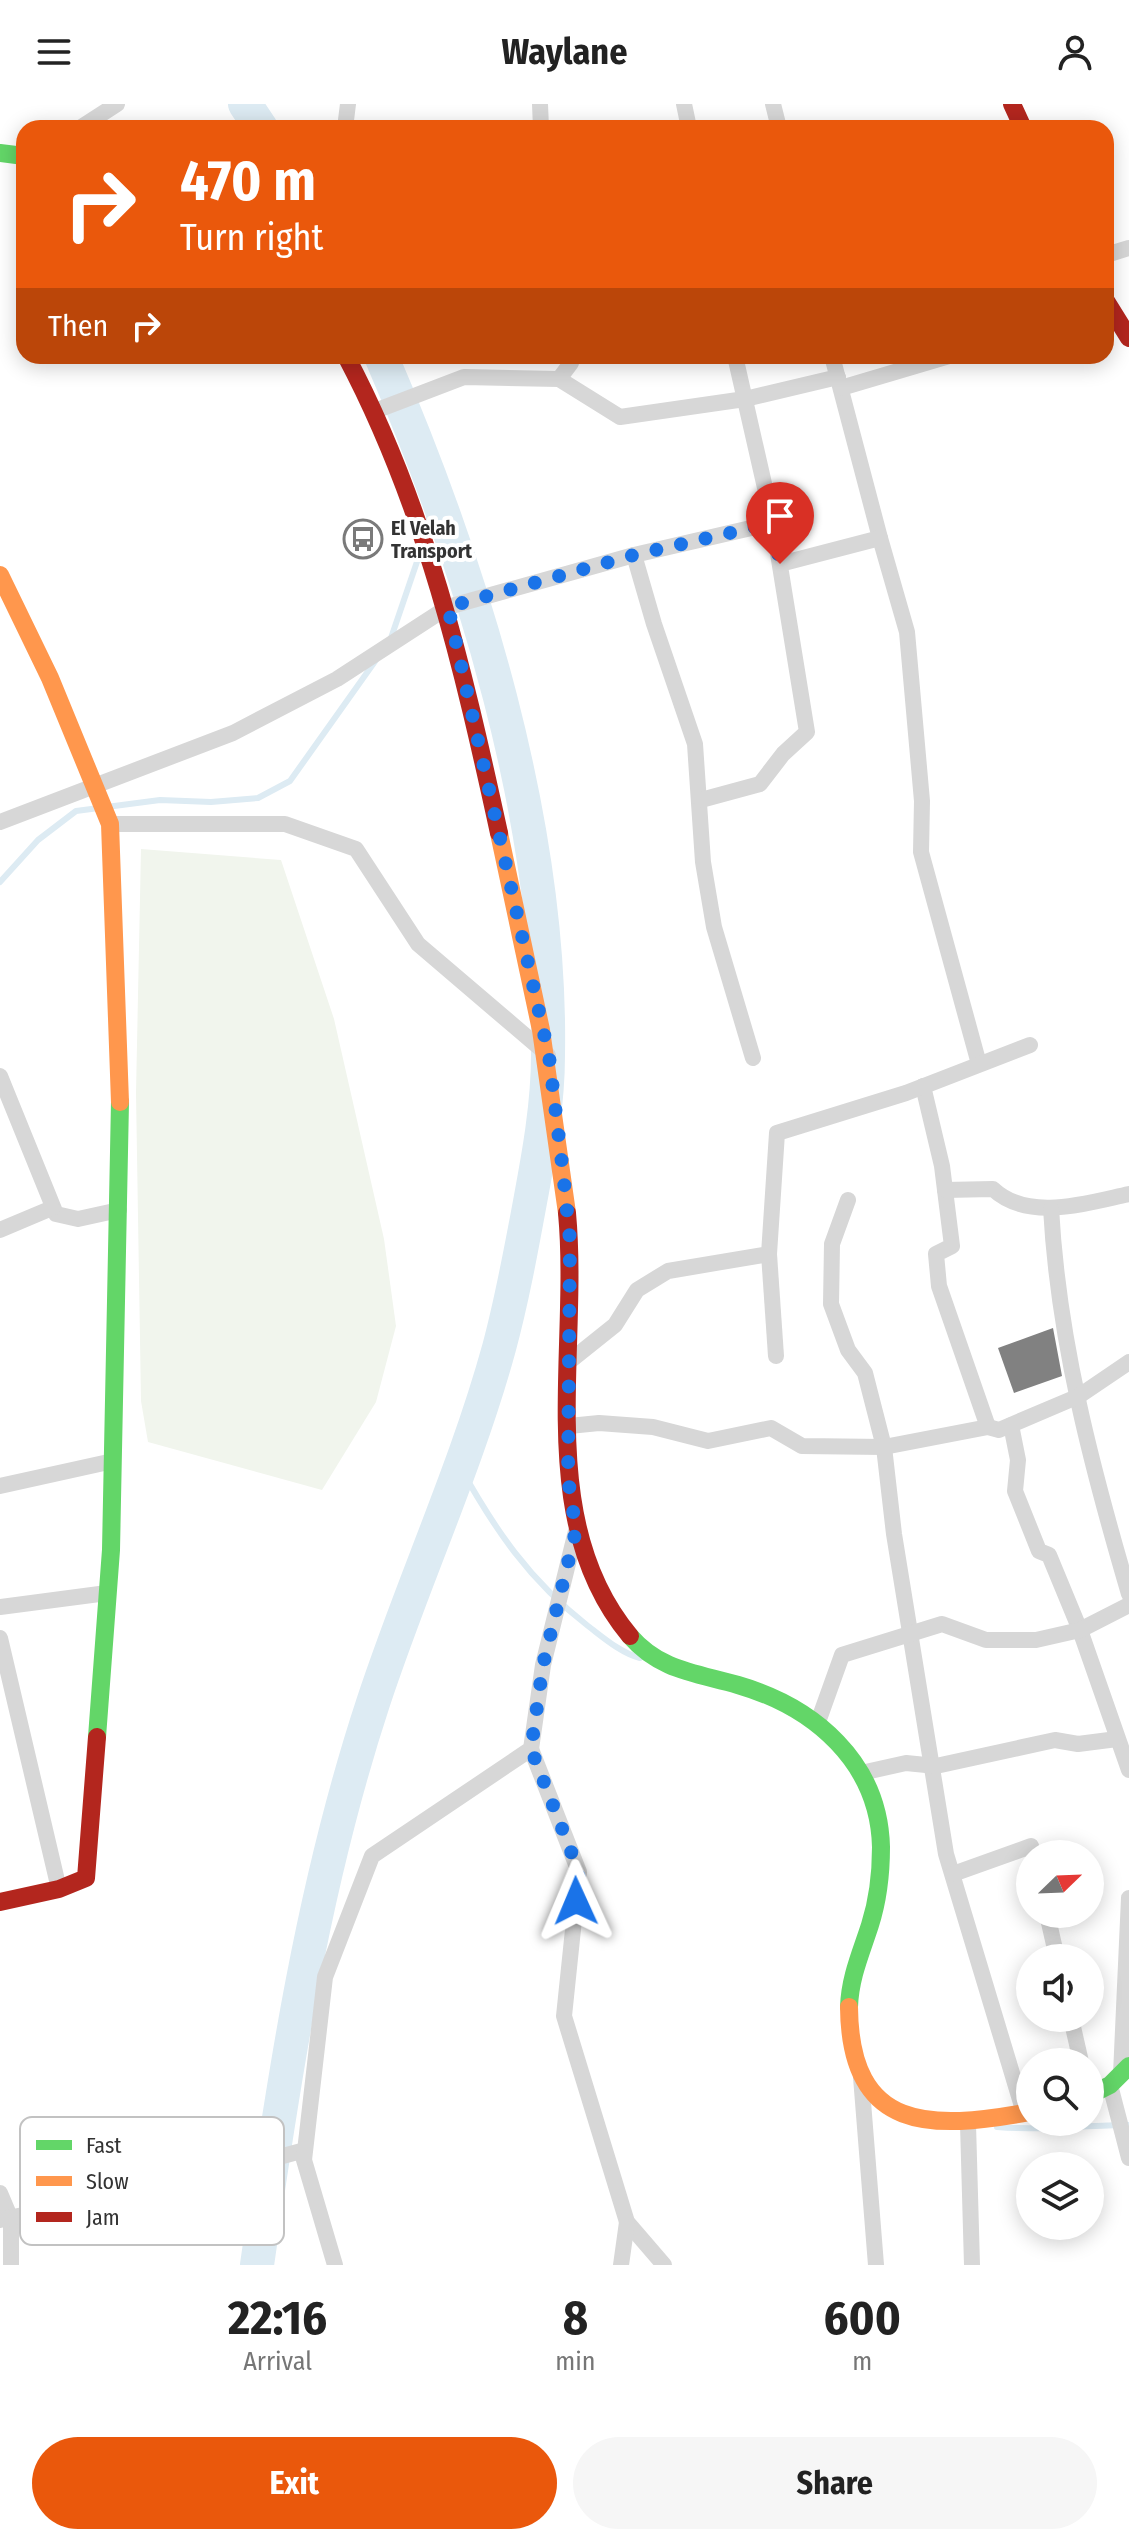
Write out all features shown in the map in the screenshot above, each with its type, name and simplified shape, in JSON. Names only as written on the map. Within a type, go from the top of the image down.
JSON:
[{"type":"main road","points":[[1114,315],[1129,338]]},
{"type":"main road","points":[[350,364],[375,411],[426,537],[448,607],[549,1056],[570,1240],[568,1479],[576,1530],[615,1616],[665,1666],[747,1687],[830,1728],[861,1773],[874,1803],[882,1837],[871,1922],[852,1974],[849,2025],[855,2067],[878,2104],[896,2114],[926,2123],[968,2124],[1016,2115]]},
{"type":"main road","points":[[0,575],[50,678],[110,824],[121,1126],[107,1593],[86,1878],[59,1889],[0,1902]]},
{"type":"street","points":[[92,120],[117,104]]},
{"type":"street","points":[[559,379],[570,364]]},
{"type":"street","points":[[701,800],[760,784],[783,754],[807,732],[773,523],[737,364]]},
{"type":"street","points":[[834,364],[907,632],[922,801],[921,852],[979,1064]]},
{"type":"street","points":[[375,411],[464,377],[559,379],[620,417],[745,399],[915,364]]},
{"type":"street","points":[[0,822],[94,783],[233,733],[337,679],[448,607],[634,555],[773,523]]},
{"type":"street","points":[[780,564],[880,538]]},
{"type":"street","points":[[634,555],[695,744],[703,862],[714,927],[753,1058]]},
{"type":"street","points":[[110,824],[285,824],[356,849],[418,944],[549,1056]]},
{"type":"street","points":[[776,1356],[769,1254],[777,1133],[923,1086],[1030,1045]]},
{"type":"street","points":[[0,1076],[52,1208],[69,1219],[119,1210]]},
{"type":"street","points":[[923,1086],[945,1190],[952,1246],[936,1254],[939,1286],[988,1427]]},
{"type":"street","points":[[945,1190],[993,1189],[1007,1202],[1051,1208],[1129,1194]]},
{"type":"street","points":[[848,1200],[832,1244],[831,1304],[848,1350],[865,1373],[884,1447],[894,1534],[923,1696],[929,1765],[953,1874],[1016,2077]]},
{"type":"street","points":[[0,1230],[52,1208]]},
{"type":"street","points":[[1051,1208],[1055,1284],[1089,1460],[1129,1594]]},
{"type":"street","points":[[570,1361],[615,1325],[637,1290],[668,1271],[769,1254]]},
{"type":"street","points":[[569,1426],[599,1423],[653,1427],[708,1441],[771,1428],[802,1446],[884,1447],[988,1427],[999,1430],[1079,1396],[1129,1362]]},
{"type":"street","points":[[1011,1425],[1018,1460],[1015,1491],[1023,1520],[1039,1551],[1049,1555],[1080,1630],[1129,1770]]},
{"type":"street","points":[[0,1486],[113,1461]]},
{"type":"street","points":[[576,1530],[543,1665],[531,1749],[579,1872],[564,2016],[627,2222],[664,2265]]},
{"type":"street","points":[[0,1607],[107,1593]]},
{"type":"street","points":[[818,1722],[842,1655],[942,1624],[986,1640],[1036,1640],[1080,1630],[1129,1605]]},
{"type":"street","points":[[0,1638],[59,1889]]},
{"type":"street","points":[[861,1773],[906,1763],[929,1765],[1055,1740],[1078,1744],[1117,1739]]},
{"type":"street","points":[[335,2265],[304,2160],[325,1977],[372,1856],[531,1749]]},
{"type":"street","points":[[953,1874],[1016,1851]]},
{"type":"street","points":[[1129,1898],[1120,2075],[1129,2158]]},
{"type":"street","points":[[861,2075],[876,2265]]},
{"type":"street","points":[[968,2124],[972,2265]]},
{"type":"street","points":[[284,2155],[305,2150]]},
{"type":"street","points":[[0,2193],[11,2265]]},
{"type":"street","points":[[621,2265],[627,2222]]},
{"type":"shaded area","points":[[141,849],[281,860],[334,1019],[384,1239],[396,1326],[376,1402],[322,1490],[148,1442],[141,1401],[136,1093]]},
{"type":"building","points":[[1053,1328],[1062,1376],[1014,1393],[998,1348]]},
{"type":"waterway","points":[[245,104],[256,120]]},
{"type":"waterway","points":[[279,2117],[317,1911],[352,1772],[373,1703],[471,1437],[499,1348],[527,1220],[546,1092],[546,967],[536,878],[521,788],[475,609],[446,522],[384,364]]},
{"type":"waterway","points":[[428,524],[434,495]]},
{"type":"waterway","points":[[391,638],[421,550]]},
{"type":"waterway","points":[[0,882],[38,840],[76,811],[160,800],[211,802],[258,798],[290,781],[376,660]]},
{"type":"waterway","points":[[459,1465],[500,1532],[548,1591],[606,1640],[640,1658]]},
{"type":"waterway","points":[[997,2127],[1129,2125]]},
{"type":"waterway","points":[[257,2265],[260,2245]]},
{"type":"traffic: fast","points":[[0,153],[16,155]]},
{"type":"traffic: fast","points":[[97,1737],[111,1550],[120,1102]]},
{"type":"traffic: fast","points":[[630,1636],[667,1664],[738,1685],[792,1708],[837,1742],[855,1764],[868,1789],[877,1817],[881,1857],[875,1906],[854,1975],[849,2007]]},
{"type":"traffic: fast","points":[[1104,2088],[1129,2066]]},
{"type":"traffic: slow","points":[[0,575],[50,678],[110,824],[120,1102]]},
{"type":"traffic: slow","points":[[499,833],[541,1030],[567,1213]]},
{"type":"traffic: slow","points":[[849,2007],[853,2048],[864,2079],[881,2100],[903,2114],[929,2120],[960,2121],[1016,2114]]},
{"type":"traffic: jam","points":[[1012,104],[1019,120]]},
{"type":"traffic: jam","points":[[1114,314],[1129,338]]},
{"type":"traffic: jam","points":[[350,364],[399,471],[439,589],[499,833]]},
{"type":"traffic: jam","points":[[567,1213],[567,1434],[571,1488],[581,1541],[600,1590],[630,1636]]},
{"type":"traffic: jam","points":[[0,1902],[59,1889],[86,1878],[97,1737]]},
{"type":"place","name":"El Velah Transport","points":[[363,539]]},
{"type":"route","points":[[576,1901],[579,1872],[531,1749],[543,1665],[576,1530],[568,1479],[570,1240],[549,1056],[448,607],[634,555],[773,523],[780,564]]}]
